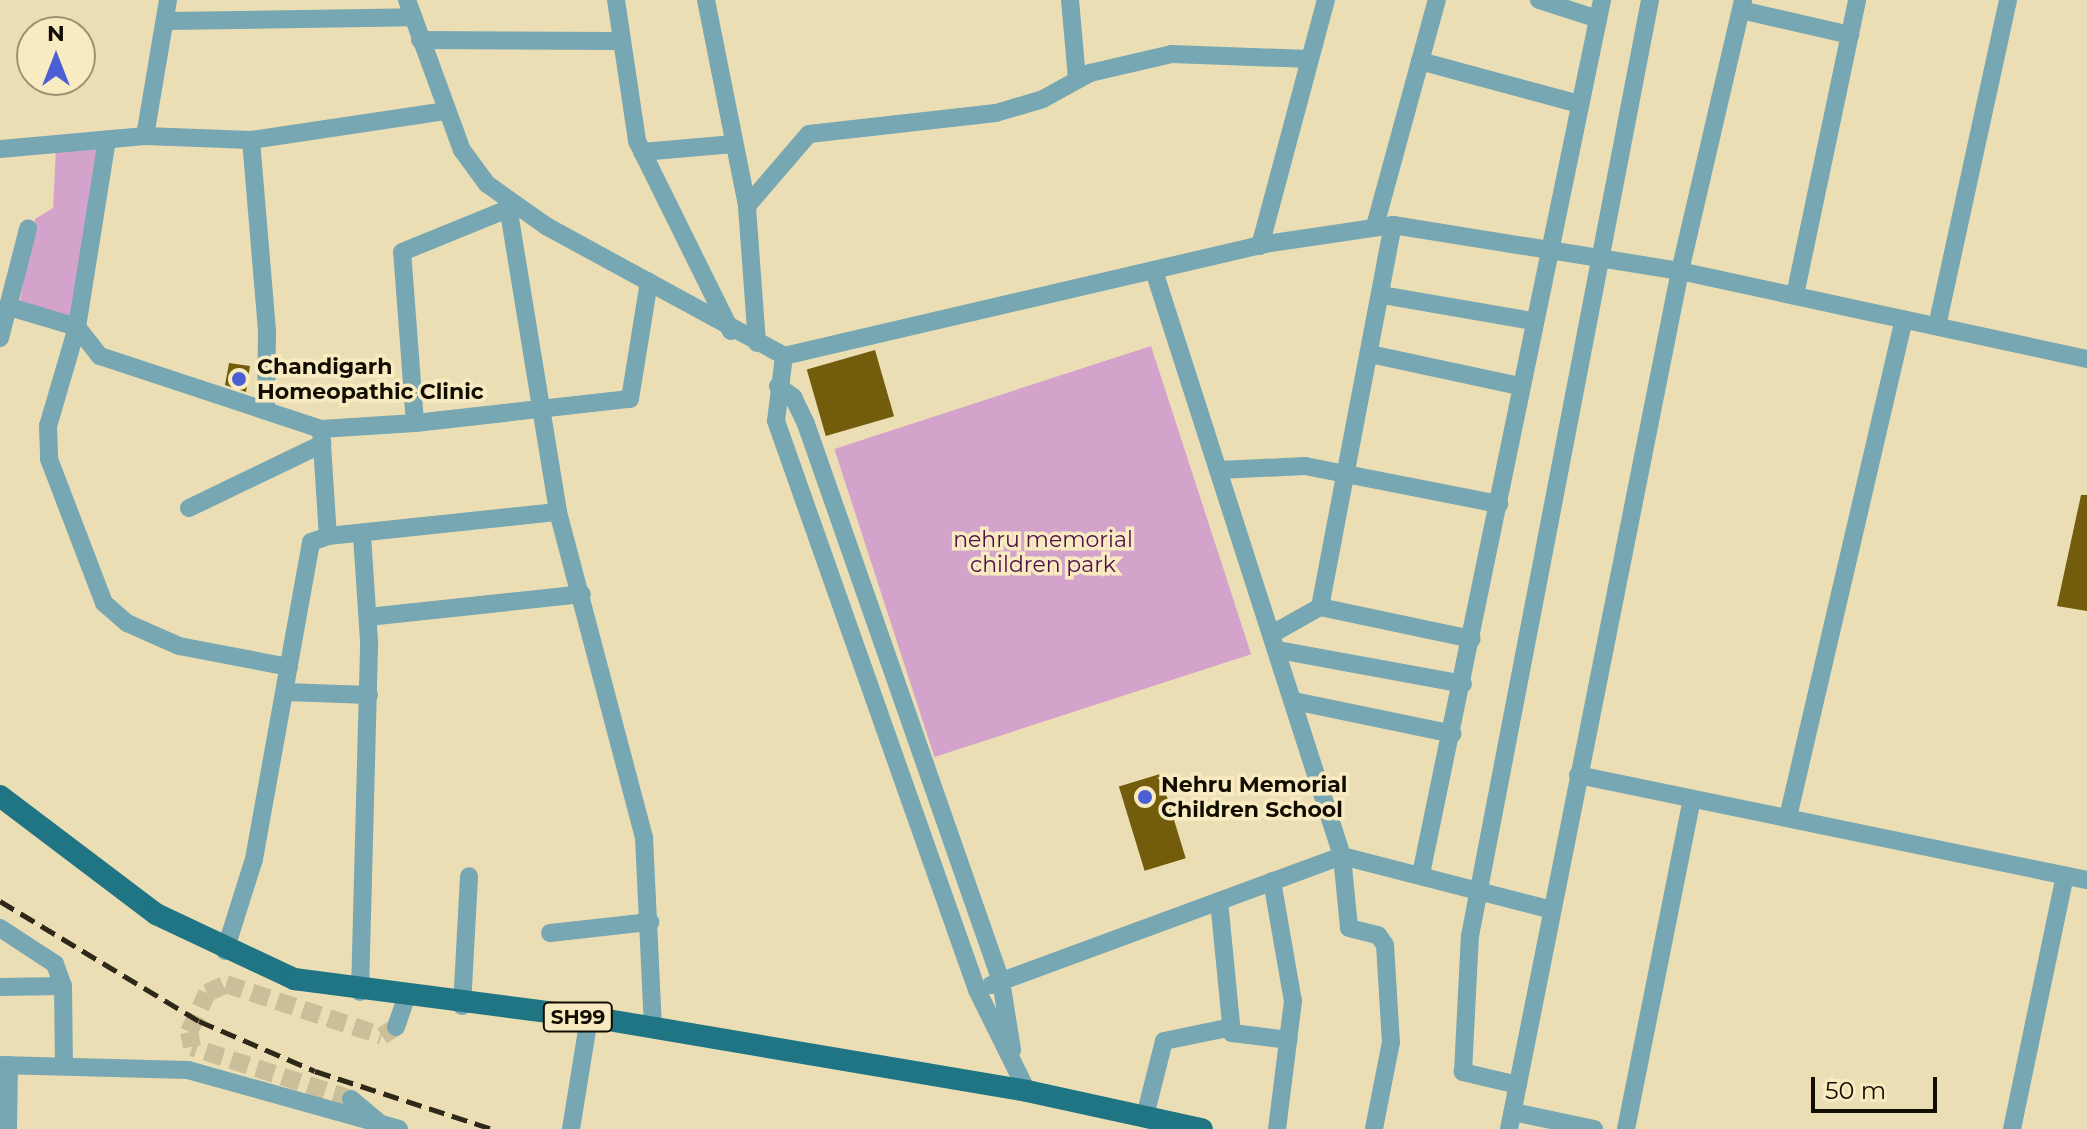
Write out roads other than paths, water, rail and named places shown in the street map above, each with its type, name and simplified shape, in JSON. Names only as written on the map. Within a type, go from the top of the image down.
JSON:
[{"type":"main road","name":"SH99","points":[[0,796],[156,914],[225,951],[294,979],[462,1006],[589,1018],[653,1028],[1027,1091],[1202,1129]]},
{"type":"street","points":[[145,136],[151,69],[169,21],[168,0]]},
{"type":"street","points":[[616,0],[617,41],[642,152],[731,331]]},
{"type":"street","points":[[706,0],[747,206],[757,343]]},
{"type":"street","points":[[1070,0],[1077,78]]},
{"type":"street","points":[[1260,246],[1326,0]]},
{"type":"street","points":[[1275,642],[1320,607],[1382,295],[1384,225],[1420,61],[1437,0]]},
{"type":"street","points":[[1539,0],[1598,19]]},
{"type":"street","points":[[1421,874],[1453,734],[1532,321],[1602,0]]},
{"type":"street","points":[[1518,1085],[1463,1072],[1477,888],[1596,256],[1650,0]]},
{"type":"street","points":[[1795,295],[1857,0]]},
{"type":"street","points":[[1937,326],[2008,0]]},
{"type":"street","points":[[1594,1129],[1511,1120],[1680,271],[1742,5],[1850,35]]},
{"type":"street","points":[[169,21],[410,9],[445,111],[462,150],[507,204],[731,331],[784,356],[1260,246],[1384,225],[1549,247],[1680,271],[2087,359]]},
{"type":"street","points":[[420,40],[617,41]]},
{"type":"street","points":[[747,206],[809,134],[996,113],[1043,99],[1077,78],[1172,54],[1309,59]]},
{"type":"street","points":[[1420,61],[1579,104]]},
{"type":"street","points":[[0,149],[145,136],[251,140],[445,111]]},
{"type":"street","points":[[107,139],[77,327],[48,426],[49,459],[104,603],[127,623],[179,646],[289,667]]},
{"type":"street","points":[[251,140],[267,331],[266,410]]},
{"type":"street","points":[[642,152],[734,144]]},
{"type":"street","points":[[507,204],[538,409],[558,512],[644,837],[653,1028]]},
{"type":"street","points":[[415,423],[402,252],[507,204]]},
{"type":"street","points":[[0,338],[13,308],[28,229]]},
{"type":"street","points":[[1154,271],[1342,856],[1349,928],[1378,935],[1385,945],[1391,1042],[1374,1129]]},
{"type":"street","points":[[189,508],[322,437],[415,423],[630,399],[649,282]]},
{"type":"street","points":[[1382,295],[1532,321]]},
{"type":"street","points":[[13,308],[77,327],[100,356],[266,410],[322,437]]},
{"type":"street","points":[[1788,817],[1904,319]]},
{"type":"street","points":[[1370,354],[1519,386]]},
{"type":"street","points":[[784,356],[776,421],[977,990],[1012,1050],[1027,1091]]},
{"type":"street","points":[[778,386],[799,407],[1001,981],[1012,1050]]},
{"type":"street","points":[[322,437],[328,536]]},
{"type":"street","points":[[1218,470],[1292,465],[1499,504]]},
{"type":"street","points":[[225,951],[254,859],[311,542],[328,536],[362,536],[558,512]]},
{"type":"street","points":[[360,992],[369,695],[368,617],[362,536]]},
{"type":"street","points":[[368,617],[582,594]]},
{"type":"street","points":[[1320,607],[1472,639]]},
{"type":"street","points":[[1275,642],[1463,684]]},
{"type":"street","points":[[285,692],[369,695]]},
{"type":"street","points":[[1294,701],[1453,734]]},
{"type":"street","points":[[892,749],[914,741]]},
{"type":"street","points":[[1578,775],[2087,880]]},
{"type":"street","points":[[1626,1129],[1692,799]]},
{"type":"street","points":[[977,990],[1342,856],[1477,888],[1552,910]]},
{"type":"street","points":[[2012,1129],[2065,875]]},
{"type":"street","points":[[462,1006],[469,876]]},
{"type":"street","points":[[1272,881],[1293,976],[1289,1040],[1277,1129]]},
{"type":"street","points":[[1219,901],[1234,1037],[1289,1040]]},
{"type":"street","points":[[550,933],[650,922]]},
{"type":"street","points":[[0,928],[55,964],[63,986],[64,1064]]},
{"type":"street","points":[[0,987],[63,986]]},
{"type":"street","points":[[396,1027],[406,998]]},
{"type":"street","points":[[571,1129],[589,1018]]},
{"type":"street","points":[[1145,1116],[1164,1041],[1232,1027]]},
{"type":"street","points":[[8,1129],[5,1065],[64,1064],[188,1070],[399,1129]]},
{"type":"tunnel","points":[[351,1099],[192,1047],[189,1032],[207,993],[226,984],[382,1036],[396,1027]]},
{"type":"railway","points":[[0,901],[199,1021],[315,1071],[492,1129]]},
{"type":"place","name":"Chandigarh Homeopathic Clinic","points":[[239,379]]},
{"type":"place","name":"Nehru Memorial Children School","points":[[1145,797]]},
{"type":"park label","name":"nehru memorial children park","points":[[1043,552]]}]
